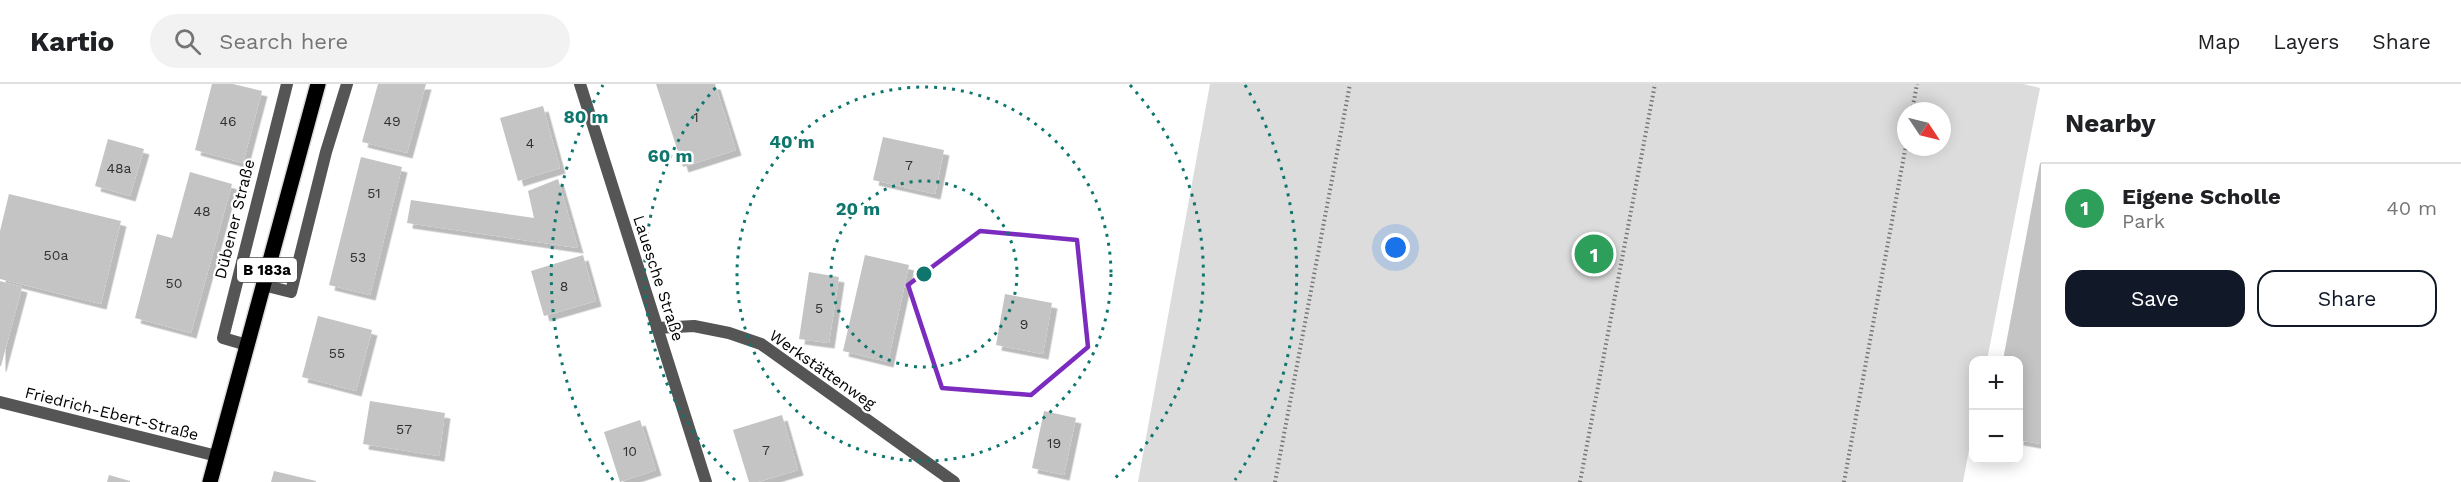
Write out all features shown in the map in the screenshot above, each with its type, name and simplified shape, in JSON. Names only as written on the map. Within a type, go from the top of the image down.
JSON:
[{"type":"main road","name":"B 183a","points":[[210,482],[318,84]]},
{"type":"street","name":"Dübener Straße","points":[[248,345],[223,338],[287,84]]},
{"type":"street","points":[[263,285],[291,292],[326,152],[346,84]]},
{"type":"street","name":"Lauesche Straße","points":[[580,84],[706,482]]},
{"type":"street","name":"Werkstättenweg","points":[[657,328],[694,326],[729,333],[761,344],[954,482]]},
{"type":"street","name":"Friedrich-Ebert-Straße","points":[[0,402],[217,456]]},
{"type":"path","points":[[1275,482],[1350,84]]},
{"type":"path","points":[[1580,482],[1655,84]]},
{"type":"path","points":[[1914,102],[1917,84]]},
{"type":"path","points":[[1844,482],[1904,156]]},
{"type":"highlighted area","points":[[980,231],[1077,240],[1088,347],[1031,395],[942,388],[908,285]]},
{"type":"shaded area","points":[[1210,84],[2023,84],[2040,88],[1988,356],[1969,356],[1969,450],[1963,482],[1138,482]]},
{"type":"building","points":[[212,84],[233,84],[262,91],[243,163],[195,150]]},
{"type":"building","points":[[378,84],[426,84],[407,153],[362,142]]},
{"type":"building","points":[[656,84],[715,84],[736,150],[683,167]]},
{"type":"building","points":[[543,106],[560,168],[518,181],[500,118]]},
{"type":"building","points":[[883,137],[944,150],[935,194],[873,180]]},
{"type":"building","points":[[108,139],[144,149],[130,196],[95,186]]},
{"type":"building","points":[[361,157],[402,167],[370,295],[329,285]]},
{"type":"building","points":[[2041,163],[2041,444],[2023,441],[2023,356],[2004,356]]},
{"type":"building","points":[[190,172],[232,184],[191,333],[135,318],[157,234],[172,238]]},
{"type":"building","points":[[558,179],[578,248],[407,223],[411,200],[534,218],[528,191]]},
{"type":"building","points":[[9,194],[121,221],[101,304],[0,279],[0,231]]},
{"type":"building","points":[[583,255],[596,301],[544,316],[531,271]]},
{"type":"building","points":[[865,255],[909,265],[888,362],[843,351]]},
{"type":"building","points":[[809,272],[839,277],[829,343],[799,339]]},
{"type":"building","points":[[0,281],[22,287],[1,366],[0,366]]},
{"type":"building","points":[[1005,294],[1052,303],[1043,354],[996,345]]},
{"type":"building","points":[[318,316],[372,330],[356,391],[302,377]]},
{"type":"building","points":[[370,401],[445,413],[439,456],[363,444]]},
{"type":"building","points":[[1044,411],[1076,418],[1064,475],[1032,468]]},
{"type":"building","points":[[782,415],[798,470],[758,482],[749,482],[733,430]]},
{"type":"building","points":[[640,420],[656,470],[620,482],[604,432]]},
{"type":"building","points":[[274,471],[316,481],[316,482],[271,482]]},
{"type":"building","points":[[109,475],[130,481],[130,482],[107,482]]},
{"type":"place","name":"Eigene Scholle","points":[[1594,254]]}]
